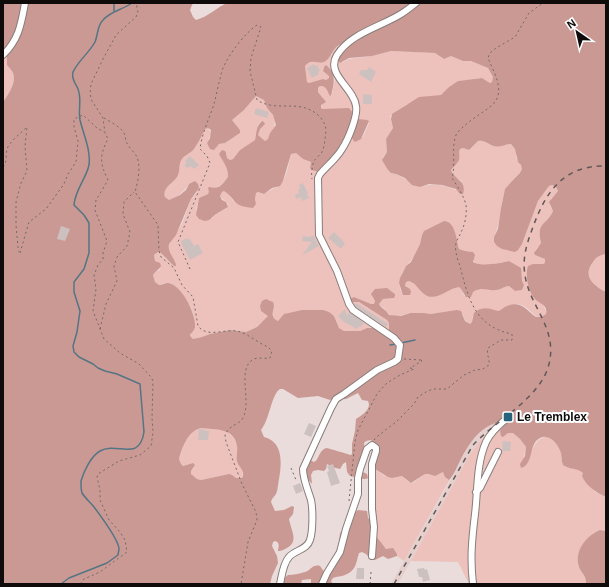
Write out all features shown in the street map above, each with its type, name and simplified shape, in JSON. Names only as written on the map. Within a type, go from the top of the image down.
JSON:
[{"type":"street","points":[[3,55],[13,44],[18,34],[25,3]]},
{"type":"street","points":[[280,584],[287,559],[307,545],[310,537],[311,502],[303,472],[304,466],[331,408],[336,399],[377,370],[394,362],[398,358],[400,345],[394,338],[353,310],[349,304],[337,271],[319,235],[317,184],[320,174],[343,148],[357,107],[354,97],[337,75],[334,68],[334,61],[336,56],[350,42],[402,14],[416,3]]},
{"type":"street","points":[[473,584],[471,546],[481,458],[486,440],[506,419]]},
{"type":"street","points":[[322,584],[340,552],[358,494],[358,478],[360,469],[367,449],[372,445],[376,448],[376,451],[372,464],[372,509],[374,527],[372,556]]},
{"type":"street","points":[[476,492],[480,488],[498,452]]},
{"type":"path","points":[[80,584],[84,579],[100,572],[127,552],[125,540],[118,528],[109,520],[100,500],[100,490],[97,477],[98,474],[112,464],[140,455],[151,446],[154,432],[152,418],[152,390],[154,386],[151,377],[139,364],[120,353],[104,339],[93,311],[96,289],[94,275],[98,265],[103,259],[103,253],[107,241],[94,210],[96,200],[108,180],[102,168],[101,162],[103,151],[108,139],[105,133],[103,118],[90,94],[91,84],[116,35],[136,17],[138,12],[137,3]]},
{"type":"path","points":[[372,445],[379,435],[396,422],[418,398],[426,392],[433,389],[446,389],[454,382],[475,370],[483,369],[489,365],[490,361],[487,354],[488,348],[501,340],[512,340],[512,334],[491,327],[479,316],[466,291],[456,252],[456,243],[462,231],[466,205],[452,178],[454,172],[454,148],[456,137],[461,129],[492,105],[498,97],[500,90],[488,58],[490,53],[516,37],[529,13],[543,3]]},
{"type":"path","points":[[190,269],[178,242],[210,163],[207,156],[200,149],[201,142],[214,104],[223,69],[230,55],[251,29],[257,25],[261,27],[251,58],[250,71],[257,100],[262,104],[300,106],[311,109],[322,118],[326,127],[325,142],[322,152],[314,162],[311,176],[312,184]]},
{"type":"path","points":[[3,167],[7,161],[7,149],[27,127],[25,146],[27,171],[21,182],[16,202],[16,225],[20,253],[29,222],[46,209],[64,184],[68,174],[76,162],[78,141],[74,127],[74,119],[83,115],[105,133]]},
{"type":"path","points":[[99,329],[106,304],[117,281],[114,266],[117,257],[127,246],[130,232],[123,214],[124,202],[135,192],[138,177],[138,161],[125,140],[125,134],[120,128],[103,118]]},
{"type":"path","points":[[135,192],[158,225],[158,251],[161,257],[174,268],[182,285],[193,297],[198,326],[203,331],[237,331],[268,347],[272,351],[270,358],[259,358],[249,363],[244,376],[247,400],[243,418],[239,422],[230,426],[225,434],[226,442],[242,484],[256,512],[257,520],[248,542],[241,584]]},
{"type":"path","points":[[349,501],[355,441],[358,430],[377,394],[387,383],[414,369],[410,368],[422,361],[398,358]]},
{"type":"path","points":[[291,468],[297,480],[300,473],[303,472]]},
{"type":"path","points":[[370,584],[371,572]]},
{"type":"shaded area","points":[[3,3],[193,3],[190,10],[196,20],[204,17],[227,3],[409,3],[410,6],[415,7],[420,3],[606,3],[606,254],[595,259],[590,267],[589,276],[593,283],[606,292],[606,497],[589,486],[584,480],[582,476],[583,473],[581,471],[568,468],[563,465],[561,453],[557,445],[548,437],[540,438],[536,441],[528,463],[521,468],[520,464],[525,456],[526,447],[513,433],[508,433],[503,437],[501,436],[500,431],[505,424],[502,421],[488,426],[476,436],[467,448],[449,480],[445,477],[443,472],[435,476],[425,474],[411,483],[402,476],[392,478],[388,477],[375,469],[374,450],[371,440],[364,443],[365,452],[361,471],[367,474],[368,478],[362,479],[350,476],[347,472],[346,462],[340,469],[327,464],[324,471],[313,471],[311,475],[312,484],[306,473],[310,460],[314,462],[321,451],[326,448],[352,454],[356,419],[368,409],[368,401],[362,400],[358,393],[346,399],[344,399],[341,394],[330,400],[318,396],[298,398],[283,389],[280,389],[274,396],[261,430],[264,437],[275,443],[281,460],[278,489],[271,502],[275,511],[284,510],[292,506],[294,507],[293,514],[289,519],[294,538],[291,545],[280,551],[278,551],[278,543],[275,541],[273,542],[272,546],[277,556],[278,563],[270,584],[3,584],[3,102],[11,88],[14,77],[13,72],[7,65],[7,54],[3,51]],"holes":[[[342,44],[337,60],[340,63],[349,58],[372,56],[391,51],[435,53],[444,59],[451,56],[463,61],[471,61],[488,68],[493,77],[492,82],[490,83],[482,78],[458,81],[441,95],[419,97],[392,114],[391,119],[393,128],[386,139],[387,152],[382,160],[391,173],[405,178],[412,185],[420,187],[429,184],[442,185],[456,189],[460,194],[463,194],[464,189],[462,183],[451,170],[459,160],[460,149],[463,148],[469,150],[478,141],[483,141],[496,146],[511,144],[515,149],[518,162],[522,169],[505,189],[498,229],[494,237],[494,242],[497,246],[502,249],[515,252],[518,250],[522,244],[538,201],[549,186],[552,185],[556,187],[558,191],[549,202],[553,211],[542,225],[540,231],[541,243],[534,253],[535,255],[545,259],[545,262],[544,264],[533,264],[528,266],[527,270],[527,279],[531,293],[533,297],[545,307],[546,314],[541,317],[536,317],[520,305],[512,304],[498,311],[482,308],[474,313],[470,324],[465,321],[461,311],[457,310],[431,314],[411,313],[401,316],[389,315],[379,304],[383,299],[394,298],[395,294],[387,288],[375,289],[371,294],[375,301],[374,304],[354,297],[350,299],[352,302],[359,302],[387,320],[389,323],[389,331],[383,334],[373,328],[367,328],[360,331],[344,331],[339,328],[334,316],[323,310],[302,310],[284,314],[278,321],[273,316],[273,302],[266,299],[262,301],[260,306],[261,311],[268,316],[257,327],[246,332],[230,330],[193,339],[191,337],[190,335],[195,327],[195,321],[191,308],[183,294],[173,285],[168,283],[159,285],[155,282],[153,275],[161,266],[160,263],[155,261],[154,255],[158,252],[161,253],[174,266],[176,266],[176,263],[169,251],[169,244],[176,235],[191,199],[199,188],[195,181],[189,184],[186,190],[180,195],[169,200],[164,194],[166,189],[177,177],[182,159],[194,149],[205,129],[208,128],[211,130],[210,138],[207,143],[210,149],[214,150],[219,144],[225,143],[240,133],[240,130],[232,120],[244,110],[256,96],[264,100],[267,108],[273,115],[276,125],[270,133],[268,139],[265,141],[258,135],[260,129],[265,124],[262,121],[257,128],[255,140],[240,150],[233,159],[230,160],[227,158],[226,152],[222,150],[219,154],[226,167],[228,177],[218,187],[209,187],[208,194],[199,198],[196,215],[199,219],[205,221],[209,220],[228,207],[226,202],[222,200],[220,196],[224,191],[238,204],[253,208],[256,204],[256,193],[258,192],[264,194],[272,188],[280,186],[283,181],[291,154],[296,153],[303,159],[311,162],[310,168],[319,172],[351,136],[355,142],[361,139],[369,121],[358,119],[349,108],[321,108],[321,105],[326,102],[318,92],[318,88],[320,86],[324,87],[330,96],[333,87],[334,79],[329,68],[326,65],[324,67],[323,71],[329,76],[326,80],[323,79],[309,83],[307,82],[305,66],[310,62],[321,63],[326,61],[335,49]],[[201,428],[228,432],[232,435],[237,446],[237,461],[243,471],[242,478],[236,478],[229,474],[201,480],[197,479],[191,474],[191,471],[195,465],[193,463],[183,466],[181,464],[179,459],[186,440],[192,432]]]},
{"type":"shaded area","points":[[342,44],[342,63],[349,59],[372,56],[391,51],[435,53],[444,59],[451,56],[463,61],[471,61],[488,68],[493,77],[493,82],[490,83],[482,78],[458,81],[441,95],[407,104],[390,116],[393,128],[386,139],[387,152],[383,157],[388,170],[391,173],[396,174],[420,187],[438,185],[456,190],[462,181],[455,178],[451,170],[459,160],[460,149],[463,148],[469,150],[478,141],[483,141],[494,146],[511,144],[516,150],[516,159],[522,168],[520,173],[505,190],[498,226],[494,237],[522,244],[538,201],[549,186],[552,185],[556,187],[558,191],[551,199],[550,206],[553,211],[542,225],[540,232],[541,243],[536,249],[535,255],[545,259],[544,264],[539,264],[535,299],[542,303],[546,314],[541,317],[537,317],[524,306],[515,304],[498,311],[473,316],[470,324],[465,320],[463,314],[424,313],[395,316],[390,315],[384,308],[379,306],[379,304],[383,299],[394,298],[395,294],[390,290],[376,289],[372,297],[375,301],[374,304],[354,297],[355,301],[387,320],[389,323],[389,331],[383,334],[373,328],[367,328],[360,331],[344,331],[339,328],[334,316],[323,310],[302,310],[285,314],[278,321],[273,316],[274,306],[270,300],[260,306],[261,311],[269,316],[257,327],[246,332],[230,330],[193,339],[191,337],[194,316],[189,304],[175,290],[165,283],[159,285],[155,282],[153,275],[154,272],[160,270],[158,262],[155,261],[154,255],[158,252],[161,253],[166,259],[176,262],[169,253],[169,244],[182,224],[191,199],[197,192],[189,184],[180,194],[169,200],[164,194],[166,189],[178,174],[182,159],[194,149],[205,129],[208,128],[211,133],[207,143],[215,149],[219,144],[225,143],[240,133],[240,130],[232,120],[244,110],[256,96],[264,100],[267,108],[273,115],[275,120],[274,128],[270,133],[268,140],[265,141],[258,135],[258,131],[264,122],[261,121],[257,128],[255,140],[240,150],[233,159],[230,160],[227,158],[227,153],[219,154],[226,163],[228,177],[222,185],[214,188],[208,194],[199,198],[196,210],[212,218],[227,208],[228,204],[220,196],[224,191],[233,201],[256,204],[256,193],[258,192],[264,194],[279,186],[285,178],[291,154],[296,153],[303,159],[311,162],[310,168],[322,170],[326,163],[331,160],[351,136],[353,140],[363,137],[369,123],[367,120],[361,120],[321,108],[323,98],[318,92],[318,89],[320,86],[326,87],[327,91],[332,93],[335,79],[329,67],[324,67],[323,70],[329,78],[326,80],[323,79],[309,83],[307,82],[305,66],[310,62],[321,63],[326,61],[339,45]],"holes":[[[444,221],[447,221],[454,229],[459,249],[470,251],[475,264],[478,265],[509,261],[512,263],[518,270],[522,290],[515,291],[509,286],[496,290],[478,289],[464,296],[459,287],[454,287],[446,292],[418,287],[414,282],[409,281],[406,282],[405,286],[407,288],[401,292],[399,283],[402,273],[413,258],[420,244],[422,235],[425,231]]]},
{"type":"shaded area","points":[[3,51],[7,54],[7,65],[13,72],[14,80],[3,102]]},
{"type":"shaded area","points":[[444,221],[451,224],[459,249],[473,252],[475,255],[473,262],[480,264],[496,264],[509,261],[521,268],[522,281],[524,285],[522,290],[515,291],[509,286],[498,290],[479,289],[473,292],[471,297],[466,297],[459,287],[432,297],[427,296],[415,284],[409,281],[406,282],[405,286],[410,289],[410,295],[403,295],[399,283],[400,278],[406,266],[411,262],[420,244],[424,231]]},
{"type":"shaded area","points":[[606,254],[606,292],[590,280],[589,272],[595,259]]},
{"type":"shaded area","points":[[502,421],[481,440],[469,456],[398,584],[391,584],[457,469],[468,445],[484,429],[493,423]]},
{"type":"shaded area","points":[[502,421],[505,424],[502,428],[503,436],[508,433],[513,433],[526,447],[523,460],[530,458],[532,450],[540,439],[549,437],[554,439],[561,452],[563,465],[565,467],[581,470],[595,492],[606,497],[606,531],[600,530],[578,561],[579,568],[586,579],[586,584],[469,584],[458,562],[411,561],[469,456],[481,440]]},
{"type":"shaded area","points":[[201,428],[225,430],[233,437],[237,445],[243,473],[242,478],[236,478],[229,474],[201,480],[197,479],[191,474],[191,471],[194,468],[193,463],[183,466],[181,464],[179,459],[186,440],[192,432]]},
{"type":"shaded area","points":[[375,469],[383,475],[392,478],[402,476],[409,482],[413,483],[425,474],[439,474],[443,472],[448,480],[450,479],[404,561],[397,556],[395,552],[381,545],[377,536],[374,518]]},
{"type":"shaded area","points":[[358,510],[367,511],[368,518],[372,522],[376,536],[386,549],[393,548],[397,556],[388,559],[383,556],[375,560],[371,560],[362,552],[359,553],[352,571],[344,576],[333,578],[331,581],[333,584],[311,584],[311,579],[302,580],[301,584],[284,584],[283,579],[288,575],[305,572],[314,566],[320,566],[325,573],[338,553],[340,533],[349,524],[348,518]]},
{"type":"shaded area","points":[[600,530],[606,531],[606,584],[586,584],[585,577],[579,567],[578,555],[586,540]]},
{"type":"building","points":[[314,64],[315,66],[317,65],[320,71],[318,72],[319,74],[312,78],[307,68]]},
{"type":"building","points":[[369,67],[376,72],[371,82],[359,74],[361,70],[367,70]]},
{"type":"building","points":[[363,94],[372,95],[372,104],[363,104]]},
{"type":"building","points":[[256,108],[269,112],[267,118],[254,114]]},
{"type":"building","points":[[190,156],[199,165],[194,169],[191,166],[187,168],[184,165],[187,163],[185,161]]},
{"type":"building","points":[[303,183],[309,198],[302,201],[301,197],[296,199],[295,195],[299,193],[299,185]]},
{"type":"building","points":[[61,226],[70,229],[65,241],[57,239]]},
{"type":"building","points":[[334,232],[345,243],[341,249],[328,238]]},
{"type":"building","points":[[313,235],[319,246],[302,255],[312,242],[302,241],[303,236],[310,237]]},
{"type":"building","points":[[187,238],[188,240],[190,239],[194,246],[198,244],[203,253],[190,260],[181,243],[181,241]]},
{"type":"building","points":[[356,303],[388,324],[386,327],[356,307]]},
{"type":"building","points":[[345,309],[347,316],[349,312],[364,323],[361,327],[359,326],[357,329],[344,322],[338,316]]},
{"type":"building","points":[[309,423],[316,426],[311,437],[304,434]]},
{"type":"building","points":[[199,429],[209,431],[208,440],[198,440]]},
{"type":"building","points":[[503,441],[511,442],[510,451],[502,451]]},
{"type":"building","points":[[333,464],[340,483],[331,486],[327,466]]},
{"type":"building","points":[[300,483],[303,491],[296,494],[293,486]]},
{"type":"building","points":[[357,568],[364,568],[364,579],[356,579]]},
{"type":"building","points":[[424,568],[425,570],[427,569],[430,580],[423,582],[422,577],[419,577],[417,569]]},
{"type":"waterway","points":[[114,3],[114,11]]},
{"type":"waterway","points":[[61,584],[69,578],[107,563],[118,555],[119,549],[116,540],[94,507],[82,493],[81,481],[88,464],[97,453],[113,448],[132,449],[137,447],[144,432],[140,384],[98,368],[79,357],[74,352],[73,346],[80,311],[74,292],[74,282],[84,269],[89,253],[89,223],[84,215],[74,205],[76,194],[88,170],[89,159],[88,148],[80,120],[79,93],[73,79],[73,72],[95,42],[101,22],[110,15],[132,3]]},
{"type":"waterway","points":[[401,343],[415,340]]},
{"type":"waterway","points":[[390,345],[397,344]]},
{"type":"railway","points":[[394,584],[473,445],[528,398],[544,376],[549,364],[551,351],[550,339],[532,297],[525,275],[524,263],[527,245],[544,202],[559,183],[568,175],[579,170],[591,167],[606,166]]},
{"type":"place","name":"Le Tremblex","points":[[508,417]]}]
